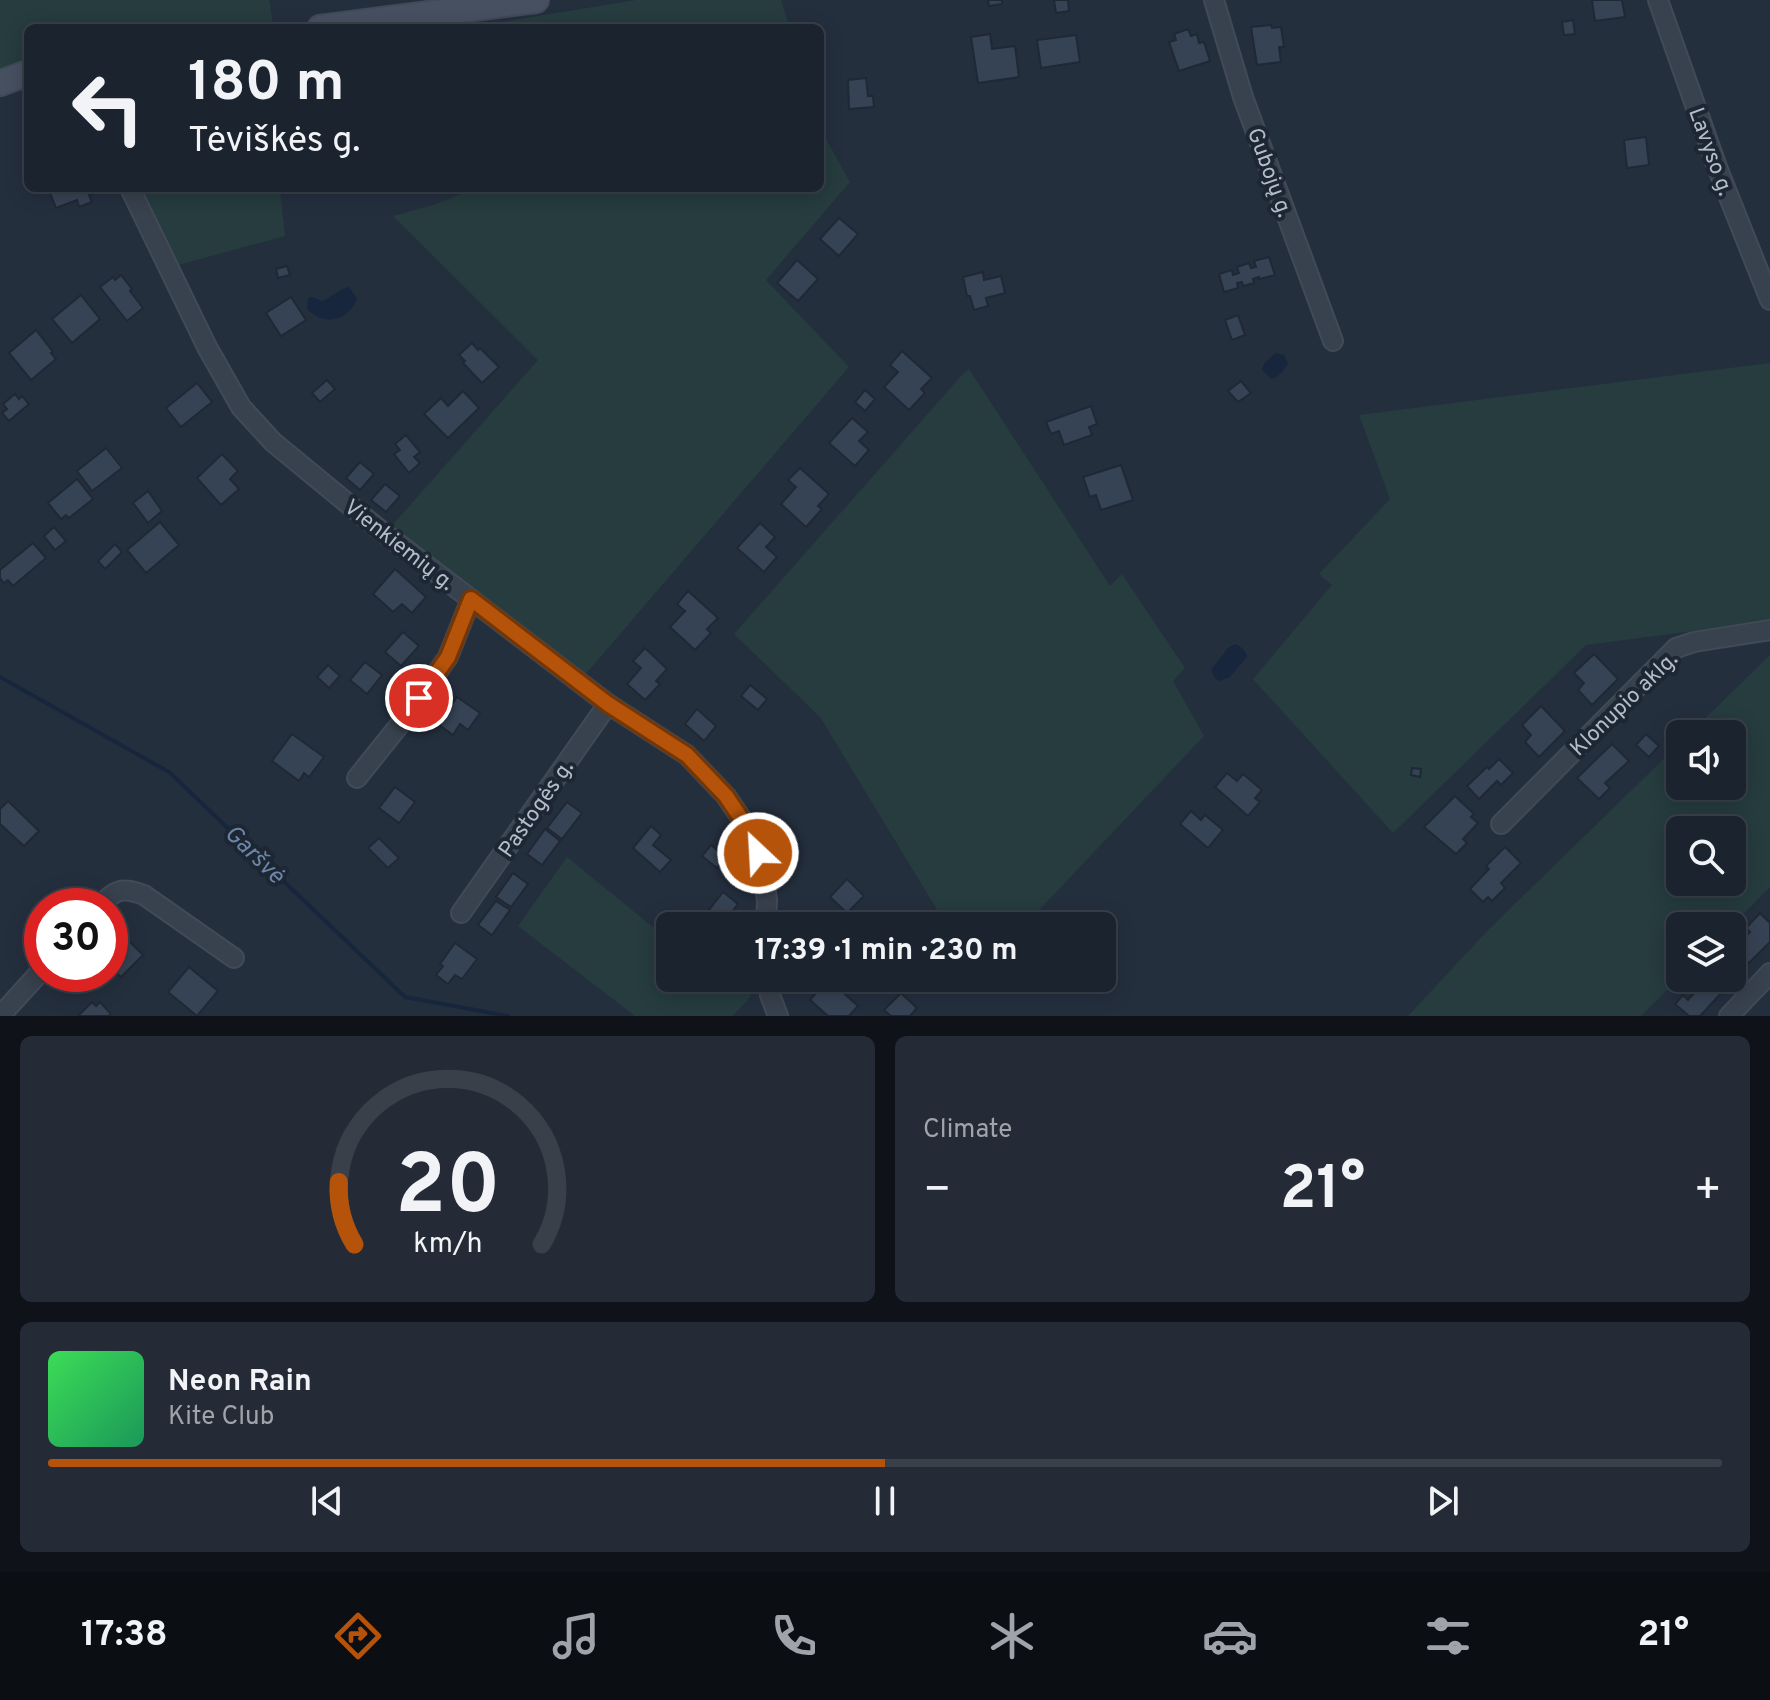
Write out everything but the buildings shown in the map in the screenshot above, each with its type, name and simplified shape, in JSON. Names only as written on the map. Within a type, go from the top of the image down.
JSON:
[{"type":"main road","points":[[341,24],[428,7],[536,0]]},
{"type":"main road","points":[[0,83],[24,74]]},
{"type":"street","name":"Gubojų g.","points":[[1214,0],[1243,97],[1333,341]]},
{"type":"street","name":"Lavyso g.","points":[[1658,0],[1717,167],[1762,261],[1770,300]]},
{"type":"street","name":"Vienkiemių g.","points":[[132,192],[207,347],[241,407],[273,442],[375,526],[608,704],[687,755],[726,796],[751,833],[764,874],[767,912]]},
{"type":"street","points":[[357,778],[448,657],[471,599]]},
{"type":"street","name":"Klonupio aklg.","points":[[1501,824],[1676,648],[1694,642],[1770,630]]},
{"type":"street","name":"Pastogės g.","points":[[461,913],[608,704]]},
{"type":"street","points":[[128,890],[144,895],[234,958]]},
{"type":"street","points":[[1729,1016],[1770,973]]},
{"type":"street","points":[[0,1016],[24,990]]},
{"type":"street","points":[[769,992],[778,1016]]},
{"type":"green space","points":[[0,0],[269,0],[273,24],[24,24],[24,62],[0,71]]},
{"type":"green space","points":[[636,0],[781,0],[789,24],[490,24]]},
{"type":"green space","points":[[824,135],[850,182],[766,280],[849,367],[585,675],[390,528],[538,360],[393,216],[466,192],[824,192]]},
{"type":"green space","points":[[145,192],[280,192],[285,236],[178,265]]},
{"type":"green space","points":[[1770,363],[1770,621],[1586,645],[1393,833],[1253,679],[1332,585],[1319,574],[1390,499],[1359,415]]},
{"type":"green space","points":[[969,369],[1110,586],[1122,574],[1185,668],[1173,681],[1204,736],[1037,912],[938,912],[820,717],[734,634]]},
{"type":"green space","points":[[1770,655],[1770,887],[1745,912],[1666,912],[1666,991],[1641,1016],[1408,1016],[1488,930],[1666,757],[1666,800],[1746,800],[1746,720],[1703,720]]},
{"type":"green space","points":[[567,857],[654,928],[656,926],[656,992],[747,992],[751,996],[733,1016],[635,1016],[518,926]]},
{"type":"water","points":[[349,287],[357,298],[342,317],[321,318],[307,309],[308,298],[322,301]]},
{"type":"water","points":[[1276,353],[1284,355],[1288,363],[1272,379],[1262,370],[1265,362]]},
{"type":"water","points":[[1235,644],[1243,649],[1247,657],[1230,677],[1220,681],[1211,670],[1228,648]]},
{"type":"waterway","name":"Garšvė","points":[[0,677],[169,772],[405,997],[508,1016]]},
{"type":"route","points":[[419,698],[448,657],[471,599],[608,704],[687,755],[726,796],[751,833],[758,853]]}]
